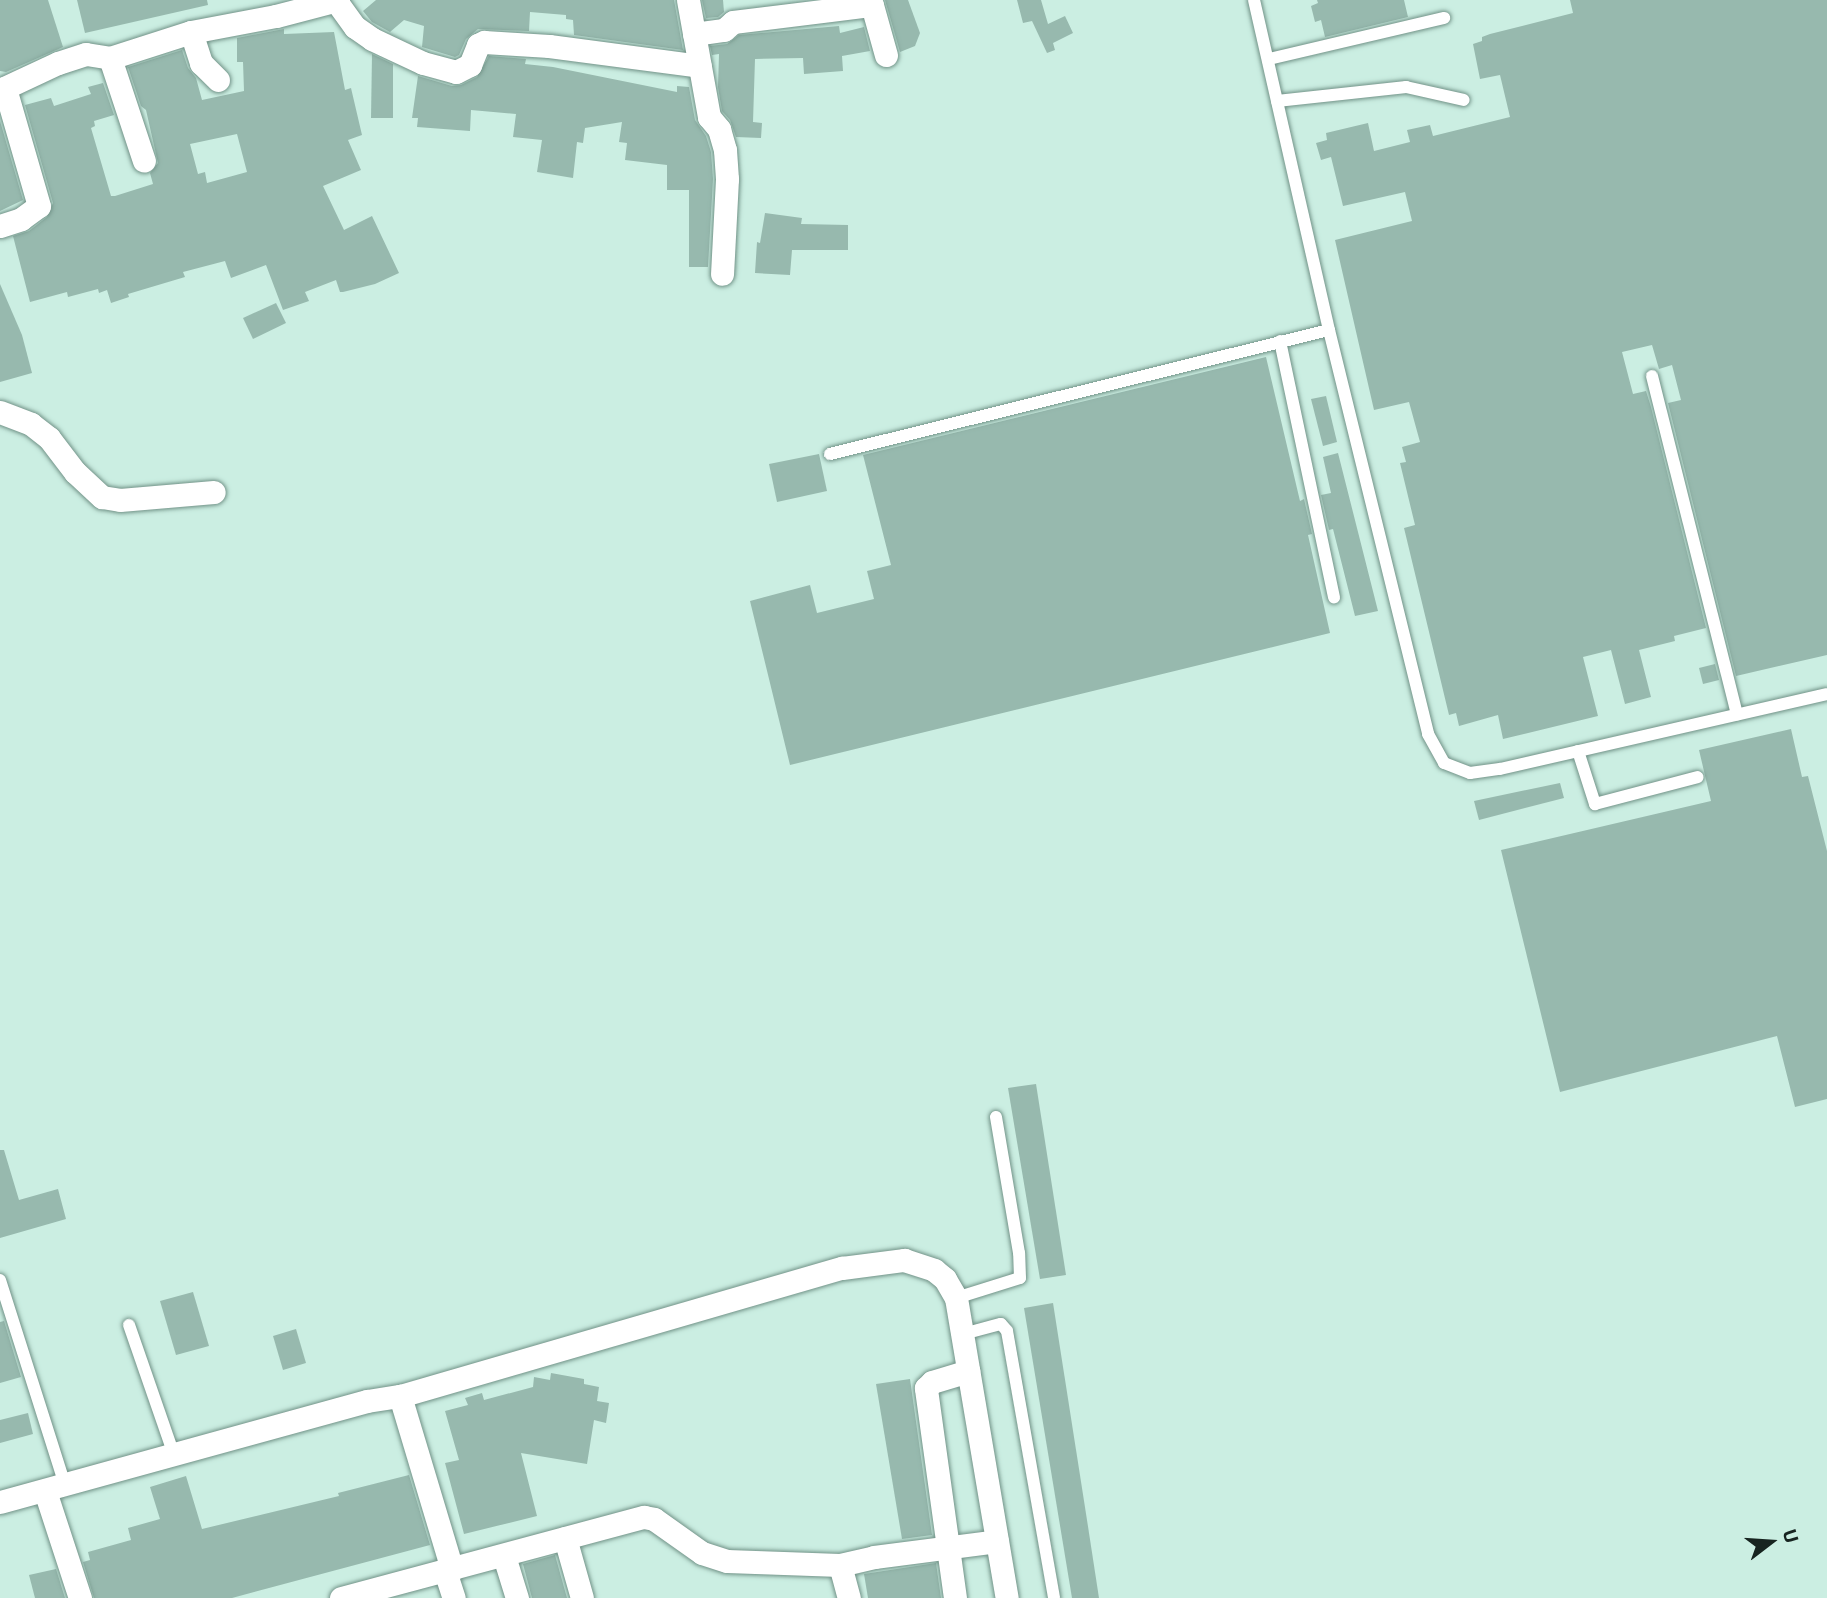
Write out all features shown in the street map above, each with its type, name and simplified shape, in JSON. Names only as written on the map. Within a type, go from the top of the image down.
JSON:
[{"type":"street","points":[[688,0],[709,117],[719,129],[725,150],[727,179],[722,274]]},
{"type":"street","points":[[0,226],[21,219],[39,206],[3,89],[58,63],[86,54],[110,58],[191,32],[337,1],[355,27],[372,39],[423,63],[456,72],[470,65],[478,45],[484,42],[549,46],[699,66]]},
{"type":"street","points":[[694,33],[726,29],[733,22],[872,5],[886,55]]},
{"type":"street","points":[[191,32],[201,63],[218,80]]},
{"type":"street","points":[[110,58],[144,161]]},
{"type":"street","points":[[0,412],[31,425],[49,438],[75,472],[102,497],[120,500],[214,492]]},
{"type":"street","points":[[0,1502],[367,1401],[400,1396],[842,1268],[904,1260],[922,1264],[945,1279],[956,1298],[1007,1598]]},
{"type":"street","points":[[955,1598],[926,1388],[932,1382],[968,1371]]},
{"type":"street","points":[[400,1396],[449,1570],[454,1598]]},
{"type":"street","points":[[55,1488],[80,1598]]},
{"type":"street","points":[[341,1598],[644,1517],[654,1519],[702,1553],[727,1561],[839,1565],[997,1541]]},
{"type":"street","points":[[565,1538],[582,1598]]},
{"type":"street","points":[[504,1556],[517,1598]]},
{"type":"street","points":[[839,1565],[849,1598]]},
{"type":"lane","points":[[1254,0],[1329,330],[1428,734],[1444,762],[1470,773],[1827,694]]},
{"type":"lane","points":[[1269,59],[1444,18]]},
{"type":"lane","points":[[1277,101],[1406,86],[1464,100]]},
{"type":"lane","points":[[830,454],[1329,330]]},
{"type":"lane","points":[[1280,341],[1334,597]]},
{"type":"lane","points":[[1652,376],[1737,715]]},
{"type":"lane","points":[[1578,751],[1595,803],[1698,777]]},
{"type":"lane","points":[[956,1298],[1020,1278],[1019,1253],[996,1117]]},
{"type":"lane","points":[[0,1280],[55,1488]]},
{"type":"lane","points":[[963,1334],[1001,1324],[1007,1331],[1054,1598]]},
{"type":"lane","points":[[129,1325],[174,1455]]},
{"type":"building","points":[[0,0],[48,0],[63,47],[6,72],[0,71]]},
{"type":"building","points":[[77,0],[207,0],[208,5],[85,33]]},
{"type":"building","points":[[376,0],[674,0],[683,50],[574,35],[573,20],[566,19],[566,15],[530,12],[529,31],[478,29],[466,39],[459,55],[455,57],[422,47],[424,26],[404,20],[390,32],[372,22],[363,11]]},
{"type":"building","points":[[702,0],[723,0],[724,12],[718,17],[706,18]]},
{"type":"building","points":[[885,0],[908,0],[920,33],[915,46],[900,52]]},
{"type":"building","points":[[1017,0],[1041,0],[1048,24],[1065,16],[1073,33],[1053,43],[1055,50],[1047,53],[1032,21],[1023,23]]},
{"type":"building","points":[[1317,0],[1404,0],[1408,17],[1325,37],[1321,20],[1315,22],[1311,6],[1318,3]]},
{"type":"building","points":[[1570,0],[1827,0],[1827,655],[1736,676],[1668,403],[1681,400],[1672,365],[1659,369],[1652,345],[1622,352],[1633,394],[1646,391],[1651,407],[1706,628],[1674,636],[1675,641],[1639,650],[1651,697],[1625,704],[1611,650],[1583,657],[1598,716],[1503,739],[1498,715],[1459,726],[1456,713],[1449,715],[1404,528],[1415,525],[1400,463],[1406,462],[1402,447],[1420,442],[1409,402],[1374,410],[1335,240],[1412,221],[1405,192],[1343,206],[1331,157],[1321,160],[1316,143],[1327,140],[1326,133],[1368,123],[1374,151],[1410,142],[1407,130],[1430,125],[1433,136],[1510,117],[1500,75],[1480,79],[1473,44],[1490,34],[1573,13]]},
{"type":"building","points":[[839,26],[840,33],[864,27],[870,51],[842,56],[843,71],[804,74],[803,58],[755,59],[753,122],[762,123],[761,138],[736,137],[730,120],[722,111],[718,87],[719,54],[712,55],[710,46],[727,44],[739,35]]},
{"type":"building","points":[[284,29],[284,34],[334,32],[345,90],[351,88],[362,135],[348,140],[361,170],[323,186],[344,230],[372,216],[399,273],[375,284],[343,292],[340,292],[336,280],[305,292],[309,301],[283,310],[266,265],[231,278],[225,261],[183,272],[185,277],[128,294],[129,297],[111,303],[107,290],[99,293],[98,289],[68,297],[67,292],[30,302],[13,236],[29,231],[47,217],[53,203],[25,105],[51,98],[54,106],[91,94],[88,87],[103,83],[114,115],[94,121],[95,126],[91,128],[111,196],[153,184],[150,173],[158,163],[146,110],[141,106],[128,67],[182,50],[188,68],[196,78],[202,100],[244,91],[243,62],[237,62],[237,38]],"holes":[[[237,134],[247,172],[207,183],[205,172],[198,174],[190,144]]]},
{"type":"building","points":[[372,54],[393,64],[393,118],[371,118]]},
{"type":"building","points":[[489,56],[526,59],[525,64],[553,67],[677,92],[677,86],[689,87],[695,120],[706,136],[711,152],[713,179],[708,267],[689,267],[689,190],[667,190],[667,165],[625,160],[627,143],[619,142],[622,122],[585,128],[583,143],[577,142],[573,178],[537,172],[542,140],[513,137],[516,114],[471,110],[470,131],[417,127],[418,118],[412,118],[418,76],[452,86],[461,85],[477,77]]},
{"type":"building","points":[[0,121],[23,200],[0,211]]},
{"type":"building","points":[[765,213],[802,218],[801,224],[848,225],[848,250],[792,250],[790,275],[755,273],[757,242],[760,243]]},
{"type":"building","points":[[0,284],[22,335],[32,373],[0,382]]},
{"type":"building","points":[[276,303],[286,323],[253,339],[243,318]]},
{"type":"building","points":[[1266,357],[1300,501],[1304,499],[1312,534],[1308,535],[1330,633],[790,765],[750,601],[810,585],[817,613],[874,599],[867,571],[891,565],[863,455]]},
{"type":"building","points":[[1326,396],[1337,442],[1323,446],[1311,399]]},
{"type":"building","points":[[1338,453],[1378,611],[1355,616],[1333,529],[1329,530],[1321,495],[1331,493],[1323,457]]},
{"type":"building","points":[[819,454],[827,491],[777,502],[769,464]]},
{"type":"building","points":[[1715,664],[1719,680],[1703,684],[1699,668]]},
{"type":"building","points":[[1791,729],[1802,777],[1808,776],[1827,851],[1827,1099],[1795,1107],[1777,1036],[1560,1092],[1501,850],[1711,801],[1699,750]]},
{"type":"building","points":[[1560,783],[1564,798],[1479,820],[1474,801]]},
{"type":"building","points":[[1036,1084],[1066,1275],[1040,1279],[1008,1088]]},
{"type":"building","points":[[0,1150],[4,1150],[19,1200],[58,1189],[66,1219],[0,1238]]},
{"type":"building","points":[[193,1292],[209,1346],[176,1355],[160,1301]]},
{"type":"building","points":[[1053,1303],[1099,1598],[1072,1598],[1024,1308]]},
{"type":"building","points":[[4,1321],[21,1377],[0,1383],[0,1322]]},
{"type":"building","points":[[296,1329],[306,1363],[283,1370],[273,1336]]},
{"type":"building","points":[[551,1373],[584,1379],[584,1384],[599,1387],[597,1401],[609,1403],[606,1423],[594,1420],[587,1464],[521,1453],[537,1516],[464,1534],[445,1463],[459,1460],[445,1411],[468,1405],[465,1398],[482,1393],[484,1400],[533,1387],[534,1377],[550,1380]]},
{"type":"building","points":[[910,1379],[932,1535],[902,1539],[876,1384]]},
{"type":"building","points":[[28,1413],[33,1434],[0,1443],[0,1420]]},
{"type":"building","points":[[409,1475],[430,1545],[232,1598],[94,1598],[83,1562],[90,1560],[88,1552],[131,1540],[128,1528],[160,1519],[150,1487],[186,1476],[202,1529],[339,1496],[338,1493]]},
{"type":"building","points":[[555,1555],[567,1598],[532,1598],[523,1564]]},
{"type":"building","points":[[936,1563],[941,1598],[868,1598],[864,1574]]},
{"type":"building","points":[[56,1569],[65,1598],[35,1598],[29,1575]]}]
